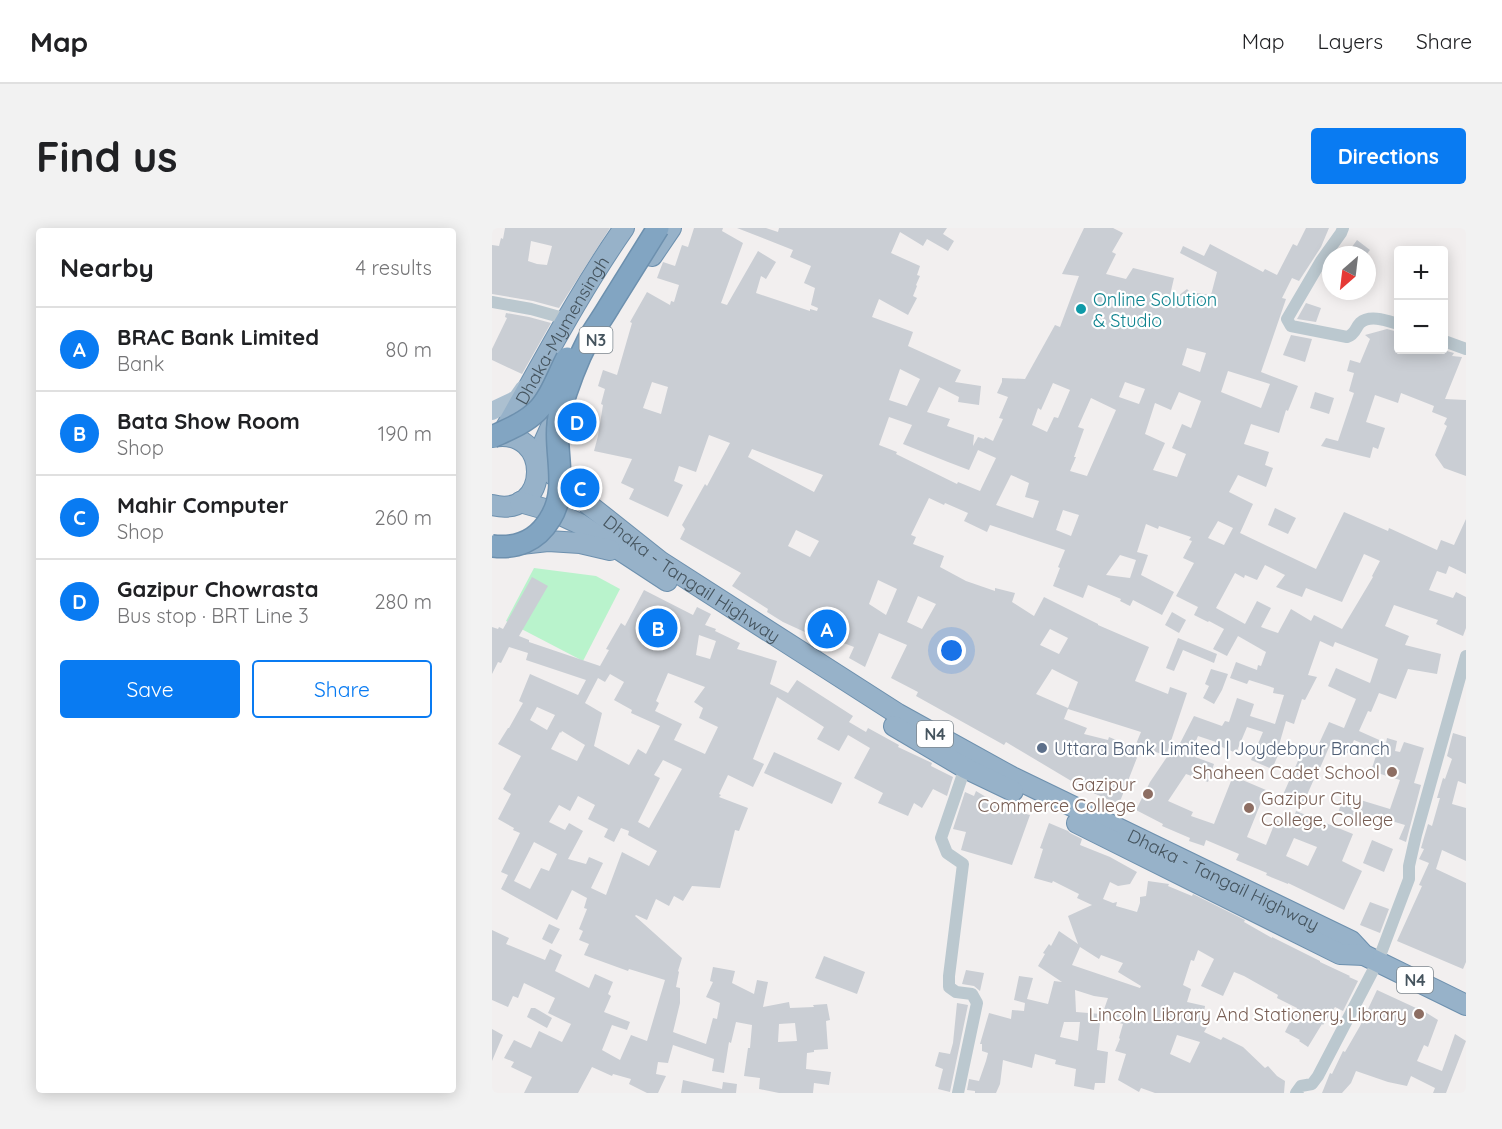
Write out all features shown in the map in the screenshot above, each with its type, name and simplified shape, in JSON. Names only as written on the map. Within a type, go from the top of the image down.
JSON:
[{"type":"highway","name":"Dhaka-Mymensingh","points":[[495,437],[624,228]]},
{"type":"highway","points":[[495,437],[530,417],[539,409],[588,316],[641,228]]},
{"type":"highway","points":[[492,546],[514,547],[540,533],[551,519],[561,488],[558,434],[560,416],[570,383],[588,340],[658,228]]},
{"type":"highway","name":"Dhaka-Mymensingh","points":[[520,502],[534,489],[538,470],[536,460],[578,368],[671,228]]},
{"type":"highway","points":[[495,437],[513,437],[523,442],[531,450],[536,460]]},
{"type":"highway","name":"Dhaka - Tangail Highway","points":[[536,460],[661,562],[898,714],[1012,777],[1351,941],[1371,958],[1466,1005]]},
{"type":"highway","points":[[494,507],[506,507],[520,502]]},
{"type":"highway","name":"Dhaka - Tangail Highway","points":[[520,502],[552,511],[580,524],[903,732],[965,768],[1341,954],[1371,958]]},
{"type":"highway","points":[[492,553],[517,544],[548,541],[580,543],[622,552]]},
{"type":"main road","points":[[492,411],[517,399],[540,367]]},
{"type":"street","points":[[1343,228],[1287,319],[1288,322],[1291,326],[1347,337],[1354,334],[1361,322],[1369,319],[1376,318],[1394,323]]},
{"type":"street","points":[[492,302],[567,319]]},
{"type":"street","points":[[1448,343],[1466,349]]},
{"type":"street","points":[[1296,1093],[1301,1086],[1312,1084],[1318,1076],[1409,879],[1409,866],[1416,835],[1466,656]]},
{"type":"street","points":[[958,1093],[977,1003],[972,994],[956,993],[949,987],[963,864],[947,853],[941,838],[965,768]]},
{"type":"green space","points":[[534,568],[596,576],[620,589],[583,661],[506,621]]},
{"type":"building","points":[[505,228],[610,228],[559,308],[492,294],[492,245],[499,246],[501,238],[503,239]],"holes":[[[531,241],[552,246],[547,265],[528,261]]]},
{"type":"building","points":[[694,228],[723,228],[722,231],[743,243],[721,303],[727,305],[758,251],[776,262],[766,279],[761,276],[756,293],[810,311],[810,309],[817,311],[818,308],[811,305],[815,288],[804,283],[811,266],[790,257],[793,250],[737,228],[766,228],[778,232],[779,228],[947,228],[943,234],[954,241],[948,251],[927,239],[923,246],[900,232],[891,253],[920,266],[917,275],[920,276],[913,296],[917,298],[908,315],[879,299],[872,317],[913,332],[908,346],[961,370],[955,382],[981,386],[979,405],[958,402],[959,397],[939,387],[927,412],[950,419],[947,426],[974,435],[973,446],[978,437],[984,439],[985,437],[993,441],[1003,419],[999,418],[1008,397],[997,393],[1002,378],[1025,379],[1055,325],[1060,327],[1079,276],[1062,274],[1084,228],[1113,228],[1123,233],[1112,252],[1116,254],[1106,274],[1126,279],[1133,268],[1174,278],[1168,304],[1187,289],[1190,292],[1211,295],[1217,272],[1180,253],[1183,246],[1204,256],[1210,244],[1263,272],[1265,269],[1277,275],[1293,244],[1297,246],[1306,228],[1329,228],[1321,247],[1299,281],[1292,278],[1282,298],[1286,299],[1261,372],[1298,386],[1288,411],[1286,410],[1279,433],[1251,424],[1244,444],[1269,452],[1265,465],[1273,468],[1266,487],[1238,475],[1229,492],[1253,504],[1240,533],[1316,569],[1344,512],[1388,531],[1389,528],[1437,550],[1441,540],[1454,545],[1466,519],[1466,574],[1449,566],[1446,574],[1437,571],[1429,590],[1453,598],[1456,592],[1466,597],[1466,628],[1463,636],[1436,624],[1438,620],[1394,605],[1385,626],[1409,636],[1405,645],[1441,654],[1437,674],[1408,669],[1396,699],[1379,693],[1359,731],[1386,743],[1387,738],[1397,741],[1395,751],[1400,752],[1404,742],[1424,748],[1414,783],[1421,785],[1406,842],[1399,839],[1405,825],[1368,814],[1366,821],[1338,813],[1344,795],[1390,809],[1400,780],[1371,771],[1378,750],[1354,740],[1348,753],[1330,745],[1302,806],[1282,797],[1305,745],[1316,750],[1329,722],[1344,728],[1356,699],[1328,686],[1336,668],[1370,683],[1378,659],[1335,642],[1333,647],[1320,641],[1308,675],[1317,677],[1305,700],[1302,699],[1294,724],[1286,721],[1279,745],[1282,746],[1272,769],[1251,760],[1263,732],[1247,727],[1236,753],[1215,744],[1216,742],[1198,736],[1190,755],[1214,764],[1208,782],[1186,774],[1168,801],[1193,812],[1191,816],[1214,824],[1233,776],[1266,790],[1247,837],[1266,845],[1276,820],[1291,826],[1296,811],[1353,834],[1342,861],[1362,871],[1344,910],[1236,860],[1239,854],[1206,840],[1204,846],[1189,841],[1190,838],[1162,826],[1163,824],[1136,810],[1150,782],[1171,751],[1175,753],[1194,716],[1222,726],[1225,721],[1229,722],[1237,698],[1254,704],[1250,716],[1275,724],[1284,695],[1273,693],[1274,688],[1249,680],[1247,684],[1230,678],[1236,662],[1257,670],[1266,652],[1238,636],[1227,656],[1213,649],[1224,629],[1194,615],[1198,607],[1176,596],[1194,563],[1183,558],[1192,541],[1189,540],[1191,537],[1146,524],[1137,552],[1148,555],[1141,575],[1174,592],[1162,615],[1133,600],[1130,606],[1120,601],[1121,599],[1088,585],[1083,598],[1053,586],[1065,550],[990,525],[987,532],[964,521],[968,513],[945,503],[944,505],[929,498],[911,535],[916,537],[913,544],[944,556],[940,567],[966,581],[995,591],[995,588],[1015,593],[1012,602],[1034,616],[1044,597],[1098,625],[1149,647],[1135,681],[1168,694],[1170,687],[1187,693],[1166,756],[1136,744],[1141,732],[1068,709],[1064,719],[1087,728],[1084,734],[1108,740],[1109,737],[1140,750],[1119,804],[1072,784],[1073,782],[1006,742],[1004,745],[916,696],[918,692],[891,678],[907,645],[879,633],[865,667],[849,658],[854,647],[809,630],[807,633],[767,612],[768,609],[732,586],[741,573],[680,539],[685,529],[682,525],[705,484],[707,486],[730,443],[709,435],[696,472],[679,466],[674,481],[683,485],[668,517],[629,499],[634,489],[621,483],[632,459],[594,451],[605,389],[598,386],[603,370],[617,375],[632,323],[630,322],[647,292],[670,305],[671,301],[674,302],[679,285],[657,278],[663,262],[675,266],[682,245],[688,247]],"holes":[[[1187,348],[1206,353],[1200,372],[1182,365]],[[900,369],[920,379],[907,406],[889,400]],[[1228,371],[1270,384],[1261,408],[1221,392]],[[652,382],[668,387],[661,414],[643,408]],[[1125,382],[1145,389],[1139,404],[1119,397]],[[1053,383],[1070,390],[1058,418],[1054,417],[1047,432],[1032,425],[1038,408],[1041,410]],[[1179,392],[1201,401],[1191,428],[1182,424],[1172,448],[1186,454],[1177,477],[1153,470],[1165,443],[1145,434],[1155,403],[1171,410]],[[1091,398],[1116,410],[1087,476],[1070,471],[1076,457],[1074,457],[1084,429],[1078,427]],[[889,417],[912,425],[903,444],[948,462],[969,470],[978,450],[996,458],[980,491],[958,482],[957,484],[879,445]],[[752,449],[823,475],[814,492],[748,457]],[[1011,475],[1029,483],[1025,497],[1039,501],[1033,518],[996,505]],[[1063,510],[1079,515],[1071,536],[1056,530]],[[1218,521],[1233,528],[1224,545],[1208,538]],[[796,530],[819,541],[810,557],[788,546]],[[1364,554],[1380,561],[1342,629],[1314,615],[1311,621],[1291,609],[1278,633],[1261,627],[1271,608],[1257,601],[1245,624],[1216,608],[1235,573],[1244,578],[1245,575],[1257,580],[1265,565],[1285,575],[1276,587],[1302,597],[1306,588],[1342,602]],[[1120,555],[1136,560],[1130,578],[1106,575]],[[878,580],[897,589],[886,615],[869,604]],[[918,596],[936,604],[922,629],[907,622]],[[1050,629],[1068,638],[1059,654],[1040,645]],[[1052,669],[1078,682],[1068,708],[1036,694]],[[1294,838],[1317,847],[1308,866],[1286,856]]]},
{"type":"building","points":[[1357,240],[1365,246],[1353,246]]},
{"type":"building","points":[[1306,303],[1321,308],[1316,322],[1297,319]]},
{"type":"building","points":[[506,313],[551,323],[522,374],[492,360],[492,349],[507,318]]},
{"type":"building","points":[[1387,329],[1394,331],[1394,354],[1448,354],[1448,351],[1454,353],[1452,356],[1462,357],[1445,399],[1466,400],[1466,476],[1444,468],[1435,455],[1447,426],[1444,424],[1447,418],[1432,412],[1434,406],[1401,393],[1398,403],[1375,395],[1366,422],[1385,428],[1378,449],[1373,447],[1370,458],[1321,446],[1326,438],[1338,441],[1354,393],[1349,391],[1354,373],[1347,371],[1350,360],[1360,363],[1370,339],[1365,335]]},
{"type":"building","points":[[1291,335],[1312,339],[1305,362],[1283,355]]},
{"type":"building","points":[[1315,392],[1334,398],[1329,414],[1310,408]]},
{"type":"building","points":[[1275,508],[1296,518],[1288,534],[1268,525]]},
{"type":"building","points":[[532,577],[548,586],[519,636],[529,642],[600,666],[609,650],[606,649],[621,623],[625,626],[644,590],[693,615],[697,607],[711,614],[705,625],[740,643],[737,649],[777,661],[770,684],[788,693],[797,680],[853,716],[849,722],[866,732],[868,728],[953,777],[947,796],[933,789],[922,808],[914,803],[908,816],[878,803],[883,793],[854,778],[870,748],[848,735],[839,751],[817,739],[824,727],[777,697],[753,759],[764,764],[753,787],[728,775],[719,794],[721,795],[719,797],[748,808],[739,831],[735,830],[720,888],[692,886],[683,901],[674,896],[669,906],[656,899],[647,920],[635,916],[682,958],[676,987],[680,988],[680,1003],[673,1032],[706,1044],[713,1018],[717,1019],[720,1003],[706,997],[713,982],[710,981],[713,967],[735,971],[732,983],[754,994],[757,980],[768,982],[763,1007],[789,1002],[790,1008],[827,1004],[830,1020],[826,1021],[828,1049],[807,1053],[806,1069],[831,1072],[829,1085],[814,1083],[813,1093],[779,1093],[759,1089],[760,1078],[744,1076],[752,1025],[736,1022],[731,1043],[729,1042],[724,1073],[712,1071],[714,1059],[673,1045],[668,1063],[658,1062],[656,1074],[666,1076],[658,1093],[647,1093],[629,1084],[631,1079],[613,1074],[612,1076],[592,1067],[578,1093],[524,1093],[532,1077],[511,1067],[514,1062],[504,1058],[514,1040],[531,1048],[539,1031],[562,1042],[571,1024],[548,1013],[555,998],[524,983],[518,998],[513,996],[508,1007],[492,1000],[492,930],[509,938],[506,944],[545,960],[550,949],[562,955],[555,971],[589,988],[595,974],[613,982],[608,994],[611,996],[604,1012],[630,1022],[627,1030],[612,1025],[602,1050],[620,1060],[631,1035],[647,1041],[665,980],[629,969],[628,971],[584,955],[589,944],[579,940],[583,931],[579,929],[587,909],[584,908],[587,898],[572,890],[557,920],[501,889],[508,875],[501,872],[520,833],[498,819],[511,794],[503,789],[521,756],[498,744],[523,703],[519,701],[530,674],[578,695],[586,680],[526,660],[528,653],[509,647],[492,674],[492,627],[503,629]],"holes":[[[699,635],[716,641],[710,659],[696,655]],[[668,673],[705,687],[694,702],[703,708],[699,718],[718,727],[705,754],[674,740],[682,724],[655,711],[659,703],[656,701]],[[610,674],[624,682],[614,700],[632,710],[631,713],[660,726],[646,754],[638,749],[629,765],[594,746],[602,713],[585,703],[598,678],[605,682]],[[537,707],[555,715],[547,730],[530,720]],[[562,731],[585,745],[577,761],[551,749]],[[663,760],[682,769],[649,828],[638,822],[660,778],[654,775]],[[578,796],[595,805],[588,819],[608,829],[604,837],[614,842],[621,828],[629,831],[628,835],[657,851],[649,866],[622,852],[606,895],[591,888],[603,863],[589,857],[586,864],[568,859],[583,831],[569,823],[565,830],[549,822],[559,805],[570,811]],[[534,842],[557,854],[549,871],[541,868],[530,889],[514,881]],[[795,1023],[797,1041],[778,1042],[779,1024]]]},
{"type":"building","points":[[1172,612],[1186,620],[1179,633],[1165,625]]},
{"type":"building","points":[[1178,638],[1217,654],[1214,663],[1183,650],[1174,671],[1166,668]]},
{"type":"building","points":[[1211,669],[1228,674],[1214,704],[1203,698],[1209,686],[1205,684]]},
{"type":"building","points":[[1453,733],[1466,737],[1466,784],[1458,781],[1452,804],[1466,808],[1466,861],[1442,850],[1436,869],[1466,883],[1466,962],[1463,969],[1397,941],[1422,886],[1419,885],[1429,863],[1419,859],[1424,849],[1421,848],[1428,824],[1432,826],[1440,798],[1437,798],[1452,759],[1447,756]]},
{"type":"building","points":[[774,752],[842,783],[832,804],[764,773]]},
{"type":"building","points":[[976,791],[991,800],[990,804],[1030,815],[1012,865],[961,850],[966,832],[953,829],[965,792],[974,796]]},
{"type":"building","points":[[1049,823],[1082,839],[1080,845],[1110,857],[1137,872],[1130,884],[1118,886],[1110,882],[1103,899],[1113,903],[1117,902],[1116,906],[1137,912],[1140,897],[1146,896],[1148,881],[1169,884],[1168,886],[1192,896],[1193,894],[1245,920],[1244,922],[1272,938],[1358,981],[1343,1011],[1335,1007],[1308,1047],[1285,1032],[1297,1008],[1277,998],[1278,995],[1234,972],[1223,996],[1201,986],[1214,959],[1198,950],[1194,961],[1191,960],[1183,985],[1191,989],[1187,1002],[1205,1006],[1202,1024],[1207,1027],[1204,1032],[1221,1040],[1223,1037],[1243,1047],[1265,1068],[1268,1066],[1285,1081],[1284,1093],[1155,1093],[1141,1088],[1139,1092],[1118,1080],[1126,1054],[1115,1051],[1123,1024],[1101,1018],[1108,998],[1075,990],[1076,1012],[1101,1014],[1097,1050],[1108,1052],[1105,1083],[1095,1083],[1094,1090],[1074,1086],[1076,1069],[1055,1064],[1056,1060],[1035,1054],[1032,1068],[1003,1060],[1000,1084],[996,1093],[975,1093],[975,1091],[967,1090],[969,1079],[979,1081],[986,1061],[988,1053],[982,1051],[982,1044],[980,1044],[989,1013],[1011,1019],[1012,1010],[1024,1011],[1025,1003],[1014,1000],[1019,976],[1033,978],[1027,999],[1048,1004],[1054,981],[1062,982],[1038,966],[1045,954],[1043,953],[1049,944],[1051,946],[1059,931],[1078,944],[1068,916],[1092,905],[1077,898],[1079,894],[1053,881],[1052,883],[1034,878],[1043,849],[1040,848]],"holes":[[[1080,947],[1099,959],[1101,955],[1123,963],[1118,972],[1141,986],[1140,988],[1072,965]],[[1064,1022],[1080,1022],[1078,1041],[1060,1037]],[[1177,1035],[1200,1042],[1190,1063],[1170,1054]]]},
{"type":"building","points":[[1372,840],[1393,849],[1384,872],[1363,863]]},
{"type":"building","points":[[1370,902],[1389,909],[1380,933],[1360,925]]},
{"type":"building","points":[[549,924],[560,929],[552,944],[542,939]]},
{"type":"building","points":[[824,956],[865,972],[857,994],[815,978]]},
{"type":"building","points":[[966,970],[984,973],[980,991],[974,986],[962,984]]},
{"type":"building","points":[[1377,990],[1417,1007],[1438,1020],[1428,1047],[1424,1045],[1417,1061],[1442,1071],[1455,1034],[1466,1041],[1446,1093],[1433,1093],[1435,1088],[1411,1076],[1407,1086],[1356,1071],[1351,1083],[1342,1093],[1322,1093],[1330,1073],[1332,1074],[1343,1051],[1345,1052],[1360,1026]]},
{"type":"building","points":[[957,1003],[968,1005],[950,1092],[938,1089],[943,1069],[935,1066],[939,1052],[950,1054]]},
{"type":"building","points":[[531,1008],[552,1018],[547,1028],[527,1017]]},
{"type":"building","points":[[492,1029],[503,1035],[492,1061]]},
{"type":"building","points":[[683,1080],[722,1089],[723,1082],[737,1084],[736,1093],[681,1093]]},
{"type":"place","name":"Online Solution & Studio","points":[[1081,309]]},
{"type":"place","name":"Gazipur Chowrasta","points":[[577,422]]},
{"type":"place","name":"Mahir Computer","points":[[580,488]]},
{"type":"place","name":"Bata Show Room","points":[[658,628]]},
{"type":"place","name":"BRAC Bank Limited","points":[[827,629]]},
{"type":"place","name":"Uttara Bank Limited | Joydebpur Branch","points":[[1042,748]]},
{"type":"place","name":"Shaheen Cadet School","points":[[1392,772]]},
{"type":"place","name":"Gazipur Commerce College","points":[[1148,794]]},
{"type":"place","name":"Gazipur City College, College","points":[[1249,808]]},
{"type":"place","name":"Lincoln Library And Stationery, Library","points":[[1419,1014]]}]
